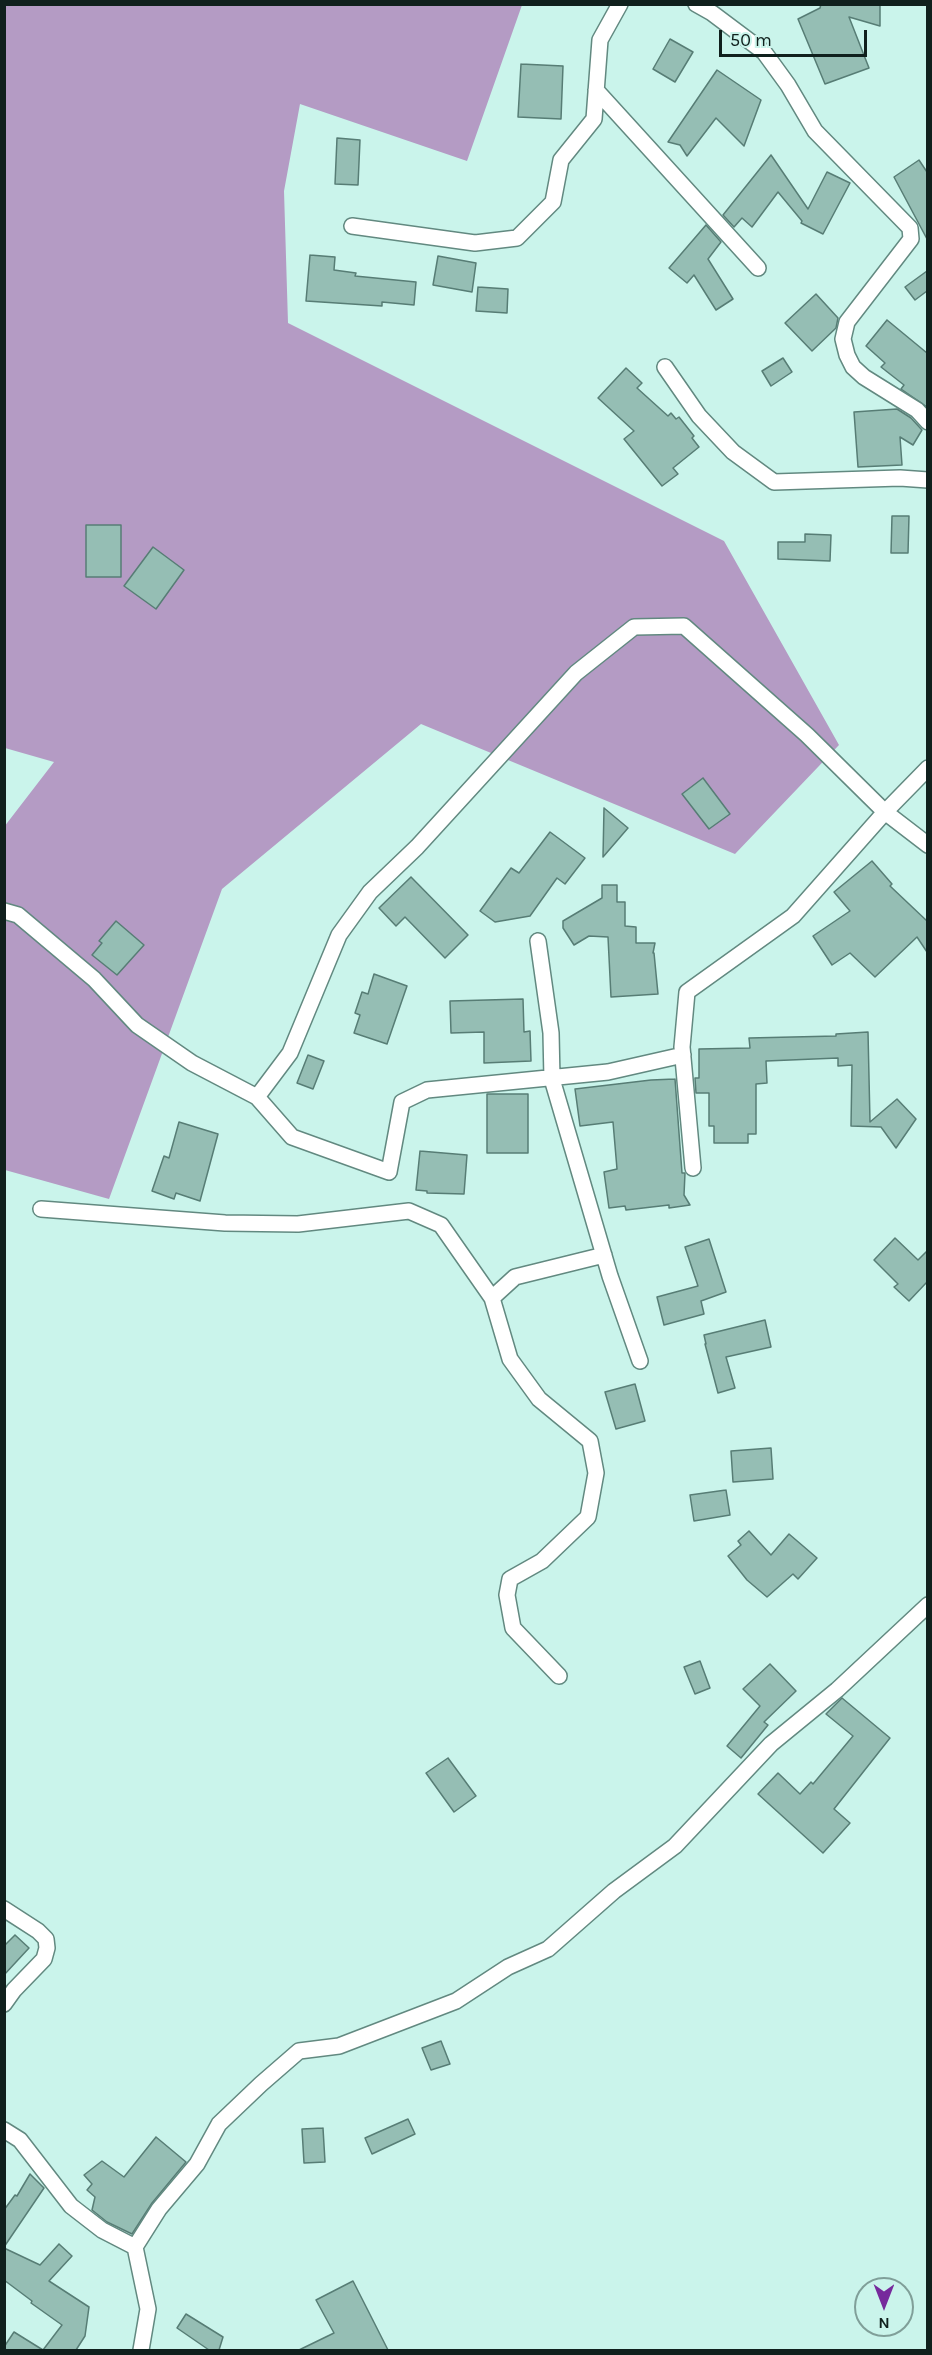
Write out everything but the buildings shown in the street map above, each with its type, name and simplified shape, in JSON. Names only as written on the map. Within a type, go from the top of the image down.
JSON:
[{"type":"street","points":[[352,226],[475,243],[517,238],[553,202],[561,160],[594,119],[600,40],[620,4]]},
{"type":"street","points":[[696,4],[712,13],[764,52],[788,85],[815,131],[910,228],[911,239],[847,322],[843,339],[853,367],[864,377],[917,410],[927,422]]},
{"type":"street","points":[[596,90],[758,268]]},
{"type":"street","points":[[665,367],[699,416],[733,452],[774,482],[900,478],[927,480]]},
{"type":"street","points":[[257,1097],[290,1053],[339,935],[370,892],[417,847],[576,673],[634,627],[684,626],[807,735],[885,812],[927,845]]},
{"type":"street","points":[[693,1168],[683,1055],[687,992],[793,916],[927,768]]},
{"type":"street","points":[[4,911],[18,915],[94,979],[136,1025],[192,1063],[257,1097],[292,1137],[389,1172],[402,1102],[427,1090],[608,1072],[683,1055]]},
{"type":"street","points":[[538,941],[551,1033],[552,1079],[604,1255],[640,1361]]},
{"type":"street","points":[[41,1209],[225,1223],[298,1224],[409,1210],[441,1225],[492,1298],[510,1359],[539,1399],[590,1441],[596,1473],[588,1517],[542,1561],[510,1578],[507,1595],[513,1629],[559,1676]]},
{"type":"street","points":[[492,1298],[515,1277],[604,1255]]},
{"type":"street","points":[[141,2350],[148,2309],[135,2247],[159,2209],[197,2164],[219,2124],[299,2051],[339,2046],[456,2001],[508,1968],[548,1949],[614,1891],[675,1846],[771,1744],[837,1690],[927,1605]]},
{"type":"street","points":[[4,1909],[38,1931],[46,1939],[47,1948],[44,1959],[14,1989],[4,2004]]},
{"type":"street","points":[[4,2130],[20,2140],[71,2206],[102,2230],[135,2247]]},
{"type":"shaded area","points":[[5,5],[522,5],[467,161],[300,104],[284,191],[288,323],[724,541],[839,745],[735,854],[421,724],[222,889],[109,1199],[5,1170],[4,827],[54,762],[5,748]]}]
